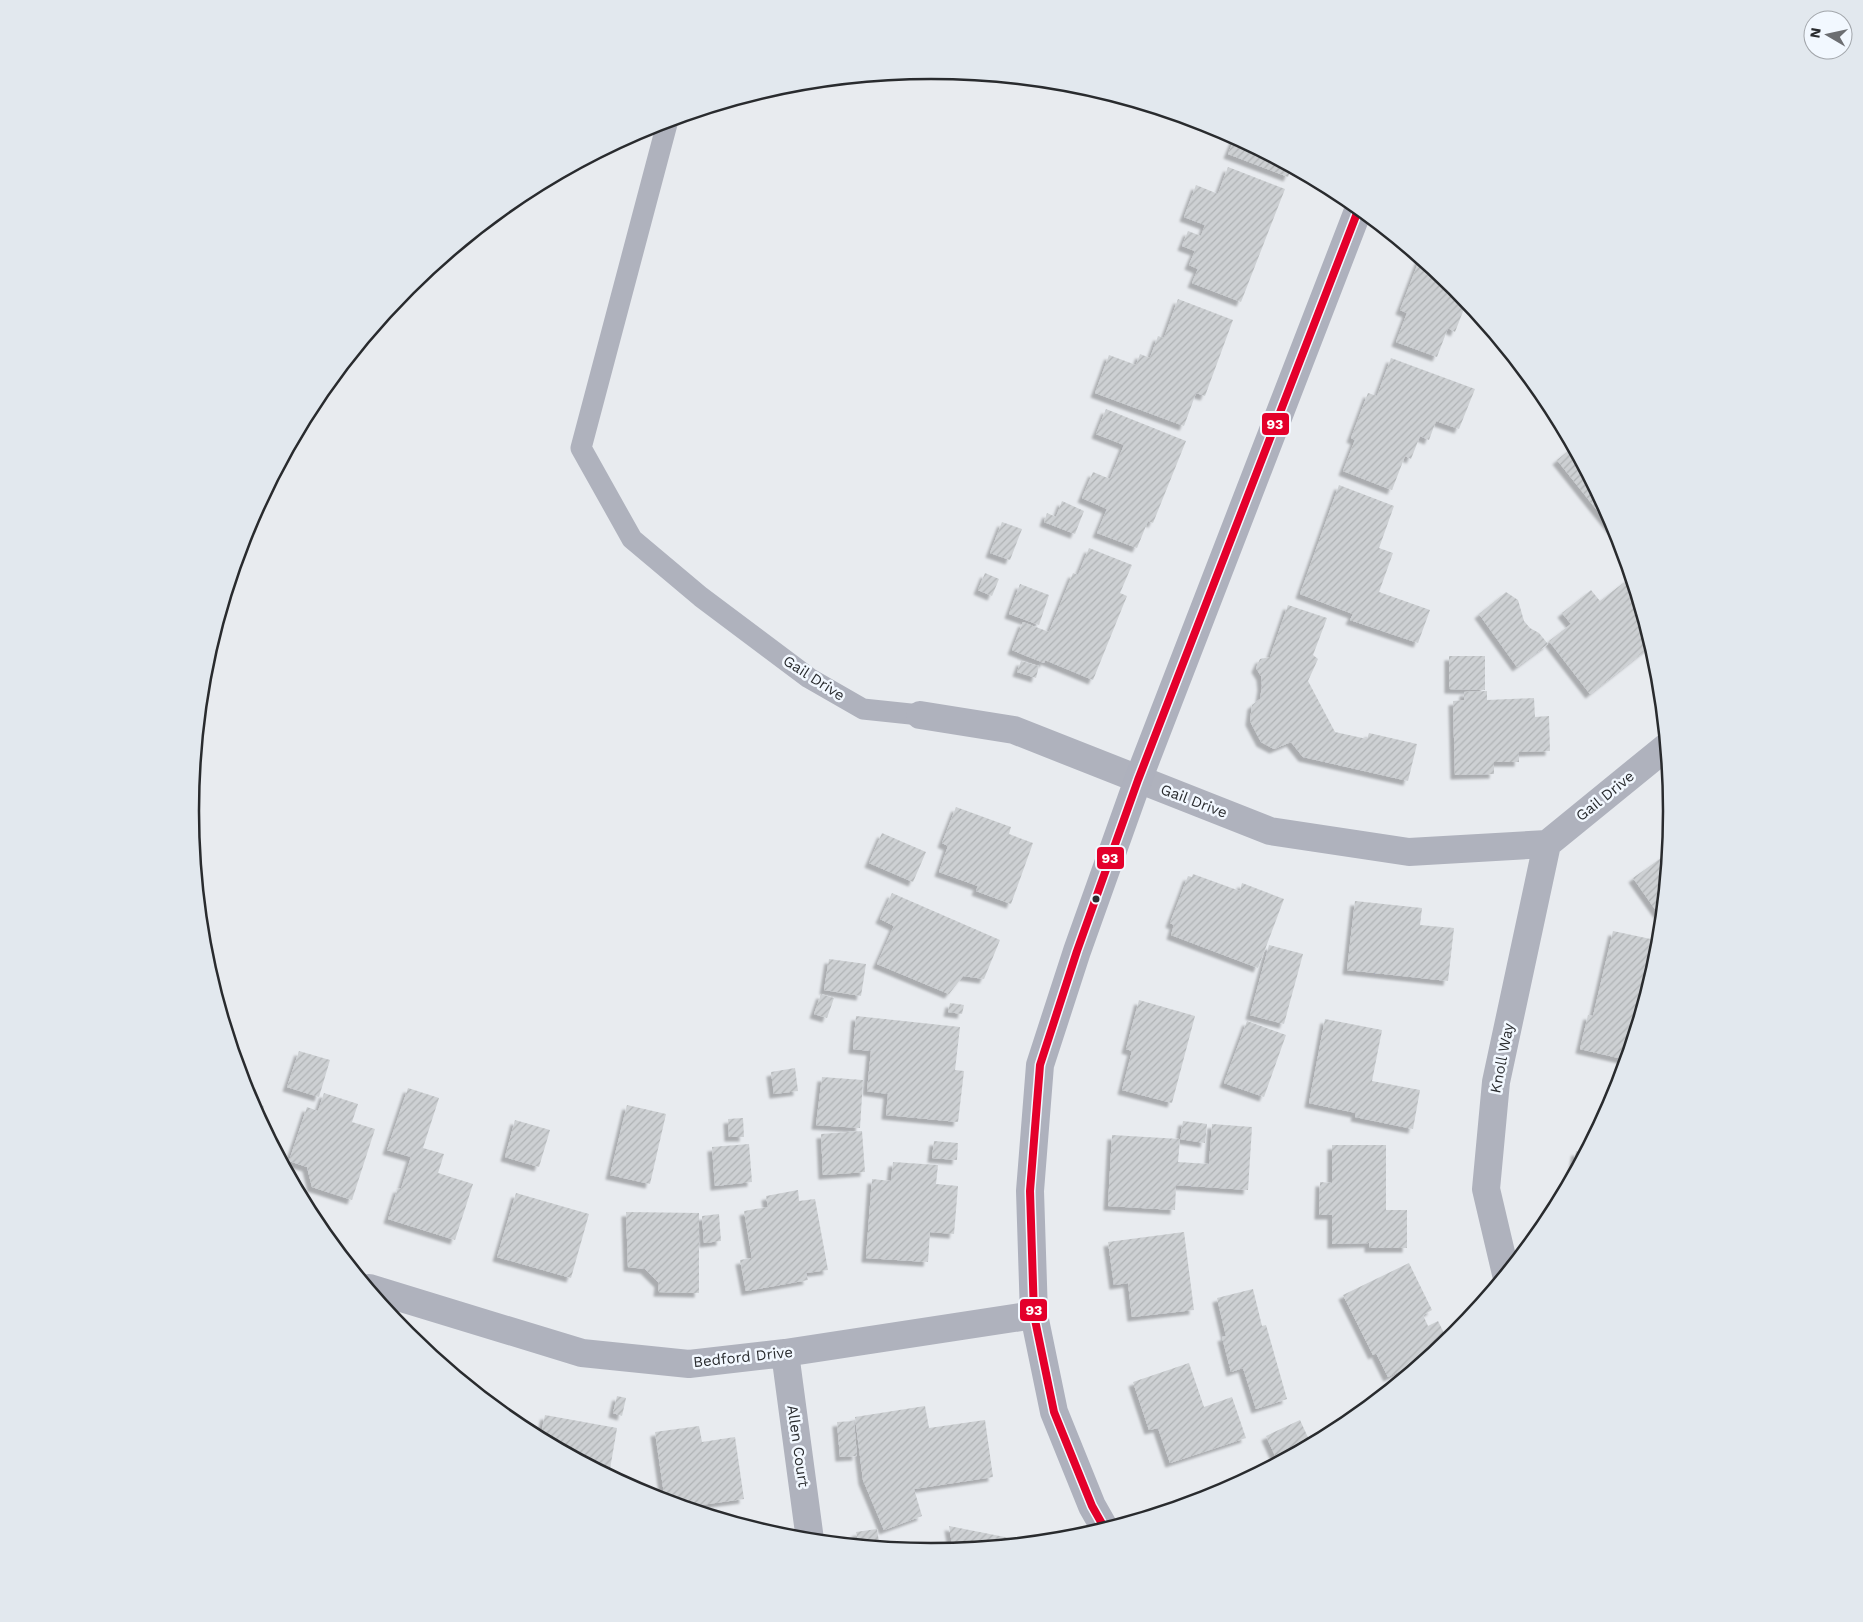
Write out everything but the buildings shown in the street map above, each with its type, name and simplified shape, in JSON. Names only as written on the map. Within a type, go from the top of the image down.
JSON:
[{"type":"main road","points":[[1101,1523],[1092,1506],[1054,1412],[1034,1315],[1030,1191],[1040,1066],[1077,951],[1138,780],[1356,215]]},
{"type":"street","name":"Gail Drive","points":[[920,715],[1014,730],[1270,831],[1409,852],[1547,844],[1661,751]]},
{"type":"street","name":"Knoll Way","points":[[1504,1267],[1486,1190],[1496,1082],[1547,844]]},
{"type":"street","name":"Bedford Drive","points":[[378,1291],[582,1353],[689,1364],[785,1353],[1034,1315]]},
{"type":"street","name":"Allen Court","points":[[785,1353],[809,1532]]},
{"type":"lane","name":"Gail Drive","points":[[666,129],[581,448],[632,539],[701,597],[809,678],[863,709],[920,715]]},
{"type":"transit line","name":"93","points":[[1101,1523],[1092,1506],[1054,1412],[1034,1315],[1030,1191],[1040,1065],[1077,951],[1138,780],[1356,215]]}]
